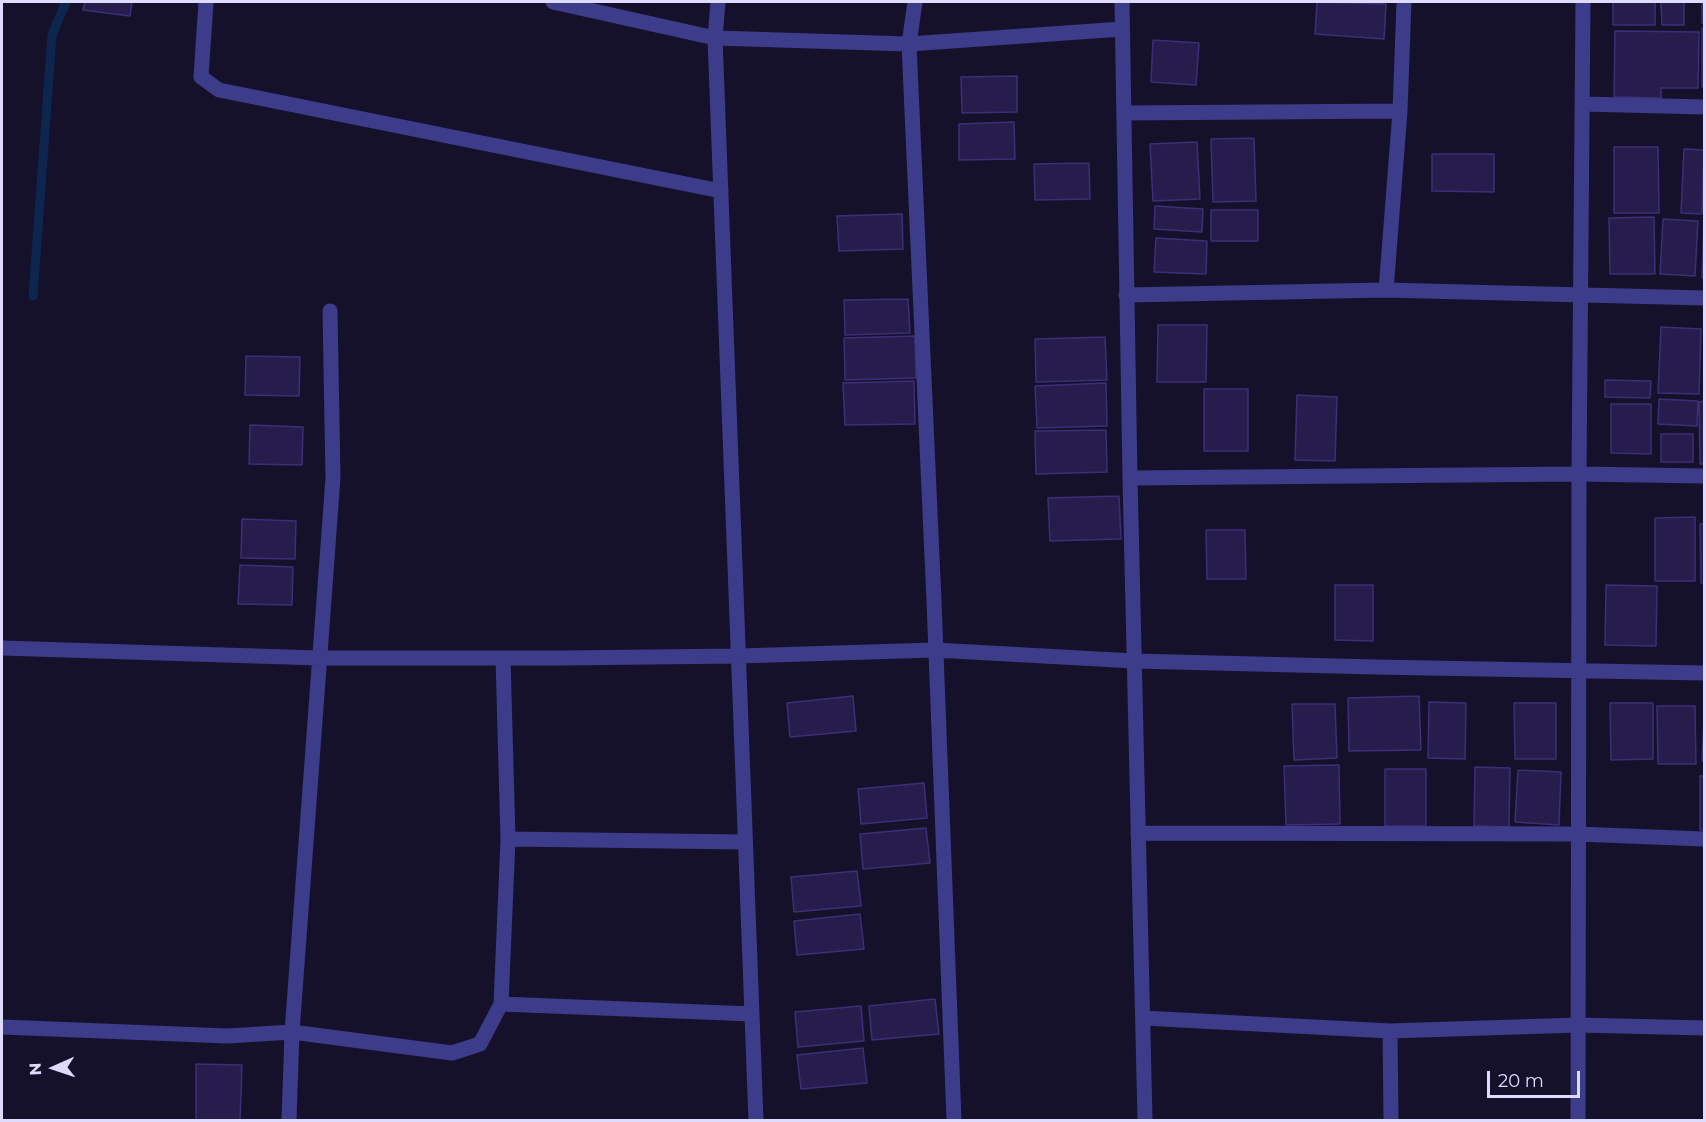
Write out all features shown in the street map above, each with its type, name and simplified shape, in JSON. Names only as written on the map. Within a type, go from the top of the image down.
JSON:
[{"type":"street","points":[[206,2],[201,77],[219,90],[721,191]]},
{"type":"street","points":[[553,2],[715,38],[909,44],[1122,29]]},
{"type":"street","points":[[718,2],[715,38],[756,1120]]},
{"type":"street","points":[[915,2],[909,44],[954,1120]]},
{"type":"street","points":[[1122,2],[1137,833],[1145,1120]]},
{"type":"street","points":[[1386,290],[1400,111],[1404,2]]},
{"type":"street","points":[[1578,1120],[1577,834],[1583,2]]},
{"type":"street","points":[[1582,104],[1704,107]]},
{"type":"street","points":[[1124,113],[1400,111]]},
{"type":"street","points":[[1126,295],[1386,290],[1704,298]]},
{"type":"street","points":[[289,1120],[292,1032],[333,477],[330,311]]},
{"type":"street","points":[[1130,478],[1579,474],[1704,476]]},
{"type":"street","points":[[2,648],[319,658],[739,656],[935,650],[1134,661],[1375,668],[1704,673]]},
{"type":"street","points":[[2,1027],[227,1036],[292,1032],[452,1053],[480,1044],[501,1004],[508,839],[503,658]]},
{"type":"street","points":[[1137,833],[1577,834],[1704,839]]},
{"type":"street","points":[[508,839],[745,842]]},
{"type":"street","points":[[501,1004],[752,1014]]},
{"type":"street","points":[[1143,1018],[1390,1031],[1578,1025],[1704,1028]]},
{"type":"street","points":[[1390,1031],[1391,1120]]},
{"type":"building","points":[[85,2],[132,2],[130,16],[83,10]]},
{"type":"building","points":[[1317,2],[1386,4],[1384,39],[1315,34]]},
{"type":"building","points":[[1613,2],[1655,2],[1655,25],[1613,25]]},
{"type":"building","points":[[1661,2],[1684,2],[1684,25],[1662,25]]},
{"type":"building","points":[[1702,2],[1704,2],[1704,23],[1702,23]]},
{"type":"building","points":[[1702,28],[1704,28],[1704,87],[1702,87]]},
{"type":"building","points":[[1615,31],[1699,32],[1698,88],[1661,88],[1661,98],[1614,97]]},
{"type":"building","points":[[1153,40],[1199,43],[1196,85],[1151,82]]},
{"type":"building","points":[[1017,76],[1017,112],[962,113],[961,77]]},
{"type":"building","points":[[1014,122],[1015,159],[959,160],[959,124]]},
{"type":"building","points":[[1254,138],[1256,201],[1213,202],[1211,139]]},
{"type":"building","points":[[1197,142],[1200,199],[1153,201],[1150,144]]},
{"type":"building","points":[[1614,147],[1658,147],[1659,213],[1614,213]]},
{"type":"building","points":[[1684,149],[1704,150],[1702,214],[1681,213]]},
{"type":"building","points":[[1432,154],[1494,154],[1494,192],[1432,191]]},
{"type":"building","points":[[1089,163],[1090,199],[1035,200],[1034,164]]},
{"type":"building","points":[[1155,206],[1203,209],[1202,232],[1154,229]]},
{"type":"building","points":[[1211,210],[1258,210],[1258,241],[1211,241]]},
{"type":"building","points":[[902,214],[903,249],[839,251],[837,216]]},
{"type":"building","points":[[1654,217],[1655,274],[1610,274],[1609,218]]},
{"type":"building","points":[[1704,217],[1704,278],[1702,278]]},
{"type":"building","points":[[1663,219],[1698,221],[1695,276],[1660,274]]},
{"type":"building","points":[[1156,238],[1207,241],[1206,274],[1154,272]]},
{"type":"building","points":[[908,299],[910,333],[845,335],[844,300]]},
{"type":"building","points":[[1158,325],[1207,325],[1206,382],[1157,382]]},
{"type":"building","points":[[1661,327],[1701,329],[1699,394],[1658,393]]},
{"type":"building","points":[[915,336],[916,378],[845,380],[844,338]]},
{"type":"building","points":[[1105,337],[1107,380],[1036,382],[1035,339]]},
{"type":"building","points":[[246,356],[300,357],[299,396],[245,395]]},
{"type":"building","points":[[1605,380],[1651,381],[1650,398],[1605,397]]},
{"type":"building","points":[[914,381],[915,424],[845,425],[843,383]]},
{"type":"building","points":[[1106,383],[1107,426],[1037,428],[1035,386]]},
{"type":"building","points":[[1204,389],[1248,389],[1248,451],[1204,451]]},
{"type":"building","points":[[1297,395],[1337,397],[1335,461],[1295,460]]},
{"type":"building","points":[[1659,399],[1698,401],[1697,426],[1658,424]]},
{"type":"building","points":[[1704,401],[1704,464],[1700,464],[1699,402]]},
{"type":"building","points":[[1611,404],[1651,404],[1651,454],[1611,453]]},
{"type":"building","points":[[250,425],[303,427],[302,465],[249,464]]},
{"type":"building","points":[[1106,430],[1107,472],[1036,474],[1035,431]]},
{"type":"building","points":[[1661,434],[1693,434],[1693,462],[1661,462]]},
{"type":"building","points":[[1119,496],[1121,539],[1050,541],[1048,498]]},
{"type":"building","points":[[1695,517],[1695,581],[1655,581],[1655,518]]},
{"type":"building","points":[[242,519],[296,521],[295,559],[241,558]]},
{"type":"building","points":[[1700,524],[1704,524],[1704,583],[1701,583]]},
{"type":"building","points":[[1206,530],[1245,530],[1246,579],[1207,579]]},
{"type":"building","points":[[240,565],[293,567],[292,605],[238,604]]},
{"type":"building","points":[[1335,585],[1373,585],[1373,641],[1335,640]]},
{"type":"building","points":[[1606,585],[1657,586],[1656,646],[1605,645]]},
{"type":"building","points":[[853,696],[856,731],[790,737],[787,703]]},
{"type":"building","points":[[1419,696],[1421,750],[1349,751],[1348,698]]},
{"type":"building","points":[[1429,702],[1466,703],[1465,759],[1428,758]]},
{"type":"building","points":[[1514,703],[1556,703],[1556,759],[1515,759]]},
{"type":"building","points":[[1610,703],[1653,703],[1653,759],[1611,760]]},
{"type":"building","points":[[1292,704],[1335,704],[1337,758],[1294,760]]},
{"type":"building","points":[[1657,706],[1695,706],[1696,764],[1658,764]]},
{"type":"building","points":[[1704,717],[1704,761],[1702,761]]},
{"type":"building","points":[[1339,765],[1340,824],[1286,825],[1284,766]]},
{"type":"building","points":[[1475,767],[1510,768],[1509,827],[1474,826]]},
{"type":"building","points":[[1385,769],[1426,769],[1426,826],[1385,826]]},
{"type":"building","points":[[1518,770],[1561,772],[1559,825],[1515,822]]},
{"type":"building","points":[[1700,776],[1704,776],[1704,830],[1700,830]]},
{"type":"building","points":[[924,783],[927,818],[861,824],[858,789]]},
{"type":"building","points":[[926,828],[930,863],[863,869],[860,834]]},
{"type":"building","points":[[857,871],[861,906],[794,912],[791,877]]},
{"type":"building","points":[[860,914],[864,949],[797,955],[794,921]]},
{"type":"building","points":[[935,999],[939,1034],[872,1040],[869,1006]]},
{"type":"building","points":[[861,1006],[864,1041],[798,1047],[795,1012]]},
{"type":"building","points":[[863,1048],[867,1083],[801,1089],[797,1055]]},
{"type":"building","points":[[196,1064],[242,1065],[240,1120],[196,1120]]},
{"type":"waterway","points":[[33,296],[52,35],[66,2]]}]
